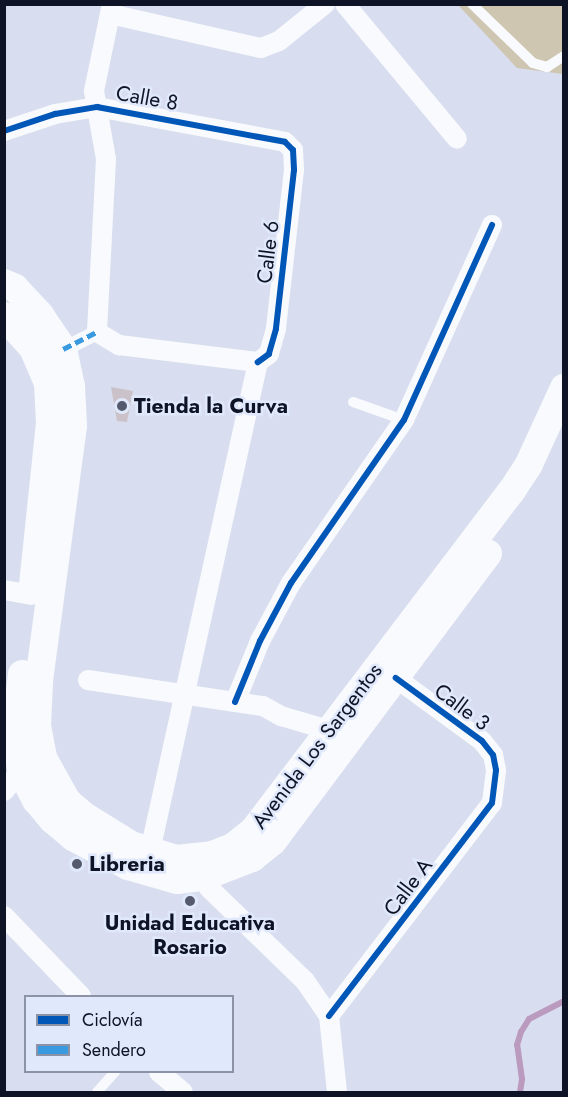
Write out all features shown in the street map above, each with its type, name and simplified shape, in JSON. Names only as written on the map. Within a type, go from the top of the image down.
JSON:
[{"type":"main road","name":"Avenida Los Sargentos","points":[[4,283],[15,288],[40,315],[63,349],[73,426],[30,681],[16,724],[13,781],[36,800],[53,820],[102,854],[148,874],[177,880],[201,868],[254,830],[396,678],[533,494],[558,430],[564,388]]},
{"type":"main road","name":"Avenida Los Sargentos","points":[[4,316],[33,348],[48,383],[50,423],[18,592],[37,726],[44,758],[54,782],[67,801],[105,831],[201,868]]},
{"type":"main road","name":"Avenida Los Sargentos","points":[[339,737],[511,492],[558,430]]},
{"type":"street","points":[[97,332],[106,159],[97,107],[96,68],[111,9],[261,48],[279,41],[325,4]]},
{"type":"street","points":[[345,4],[457,139]]},
{"type":"street","name":"Calle 8","points":[[4,131],[55,114],[97,107],[285,142]]},
{"type":"street","name":"Calle 6","points":[[150,850],[181,696],[258,362],[269,354],[276,329],[294,170],[293,150],[285,142]]},
{"type":"street","points":[[235,702],[260,641],[291,583],[404,420],[492,225]]},
{"type":"street","points":[[63,349],[97,332]]},
{"type":"street","points":[[97,332],[119,345],[258,362]]},
{"type":"street","name":"Calle 3","points":[[396,678],[482,741],[494,755],[496,770]]},
{"type":"street","points":[[88,680],[181,696],[263,706],[281,716],[339,737]]},
{"type":"street","name":"Calle A","points":[[329,1016],[492,803],[496,770]]},
{"type":"street","points":[[201,868],[209,888],[305,981],[329,1016],[337,1092]]},
{"type":"street","points":[[4,916],[80,995]]},
{"type":"street","points":[[161,1073],[183,1092]]},
{"type":"lane","points":[[472,4],[532,63],[547,67],[564,56]]},
{"type":"lane","points":[[353,402],[404,420]]},
{"type":"lane","points":[[97,1092],[113,1073]]},
{"type":"shaded area","points":[[458,5],[563,5],[563,74],[517,68]]},
{"type":"building","name":"Tienda la Curva","points":[[111,387],[133,391],[127,422],[117,421]]},
{"type":"waterway","points":[[520,1092],[522,1079],[517,1045],[521,1032],[529,1019],[564,1001]]},
{"type":"marked path","points":[[63,349],[97,332]]},
{"type":"cycle path","points":[[4,131],[55,114],[97,107],[285,142],[293,150],[294,170],[276,329],[269,354],[258,362]]},
{"type":"cycle path","points":[[235,702],[260,641],[291,583],[404,420],[492,225]]},
{"type":"cycle path","points":[[329,1016],[492,803],[496,770],[493,755],[482,741],[396,678]]},
{"type":"place","name":"Tienda la Curva","points":[[122,406]]},
{"type":"place","name":"Libreria","points":[[77,864]]},
{"type":"place","name":"Unidad Educativa Rosario","points":[[190,901]]}]
